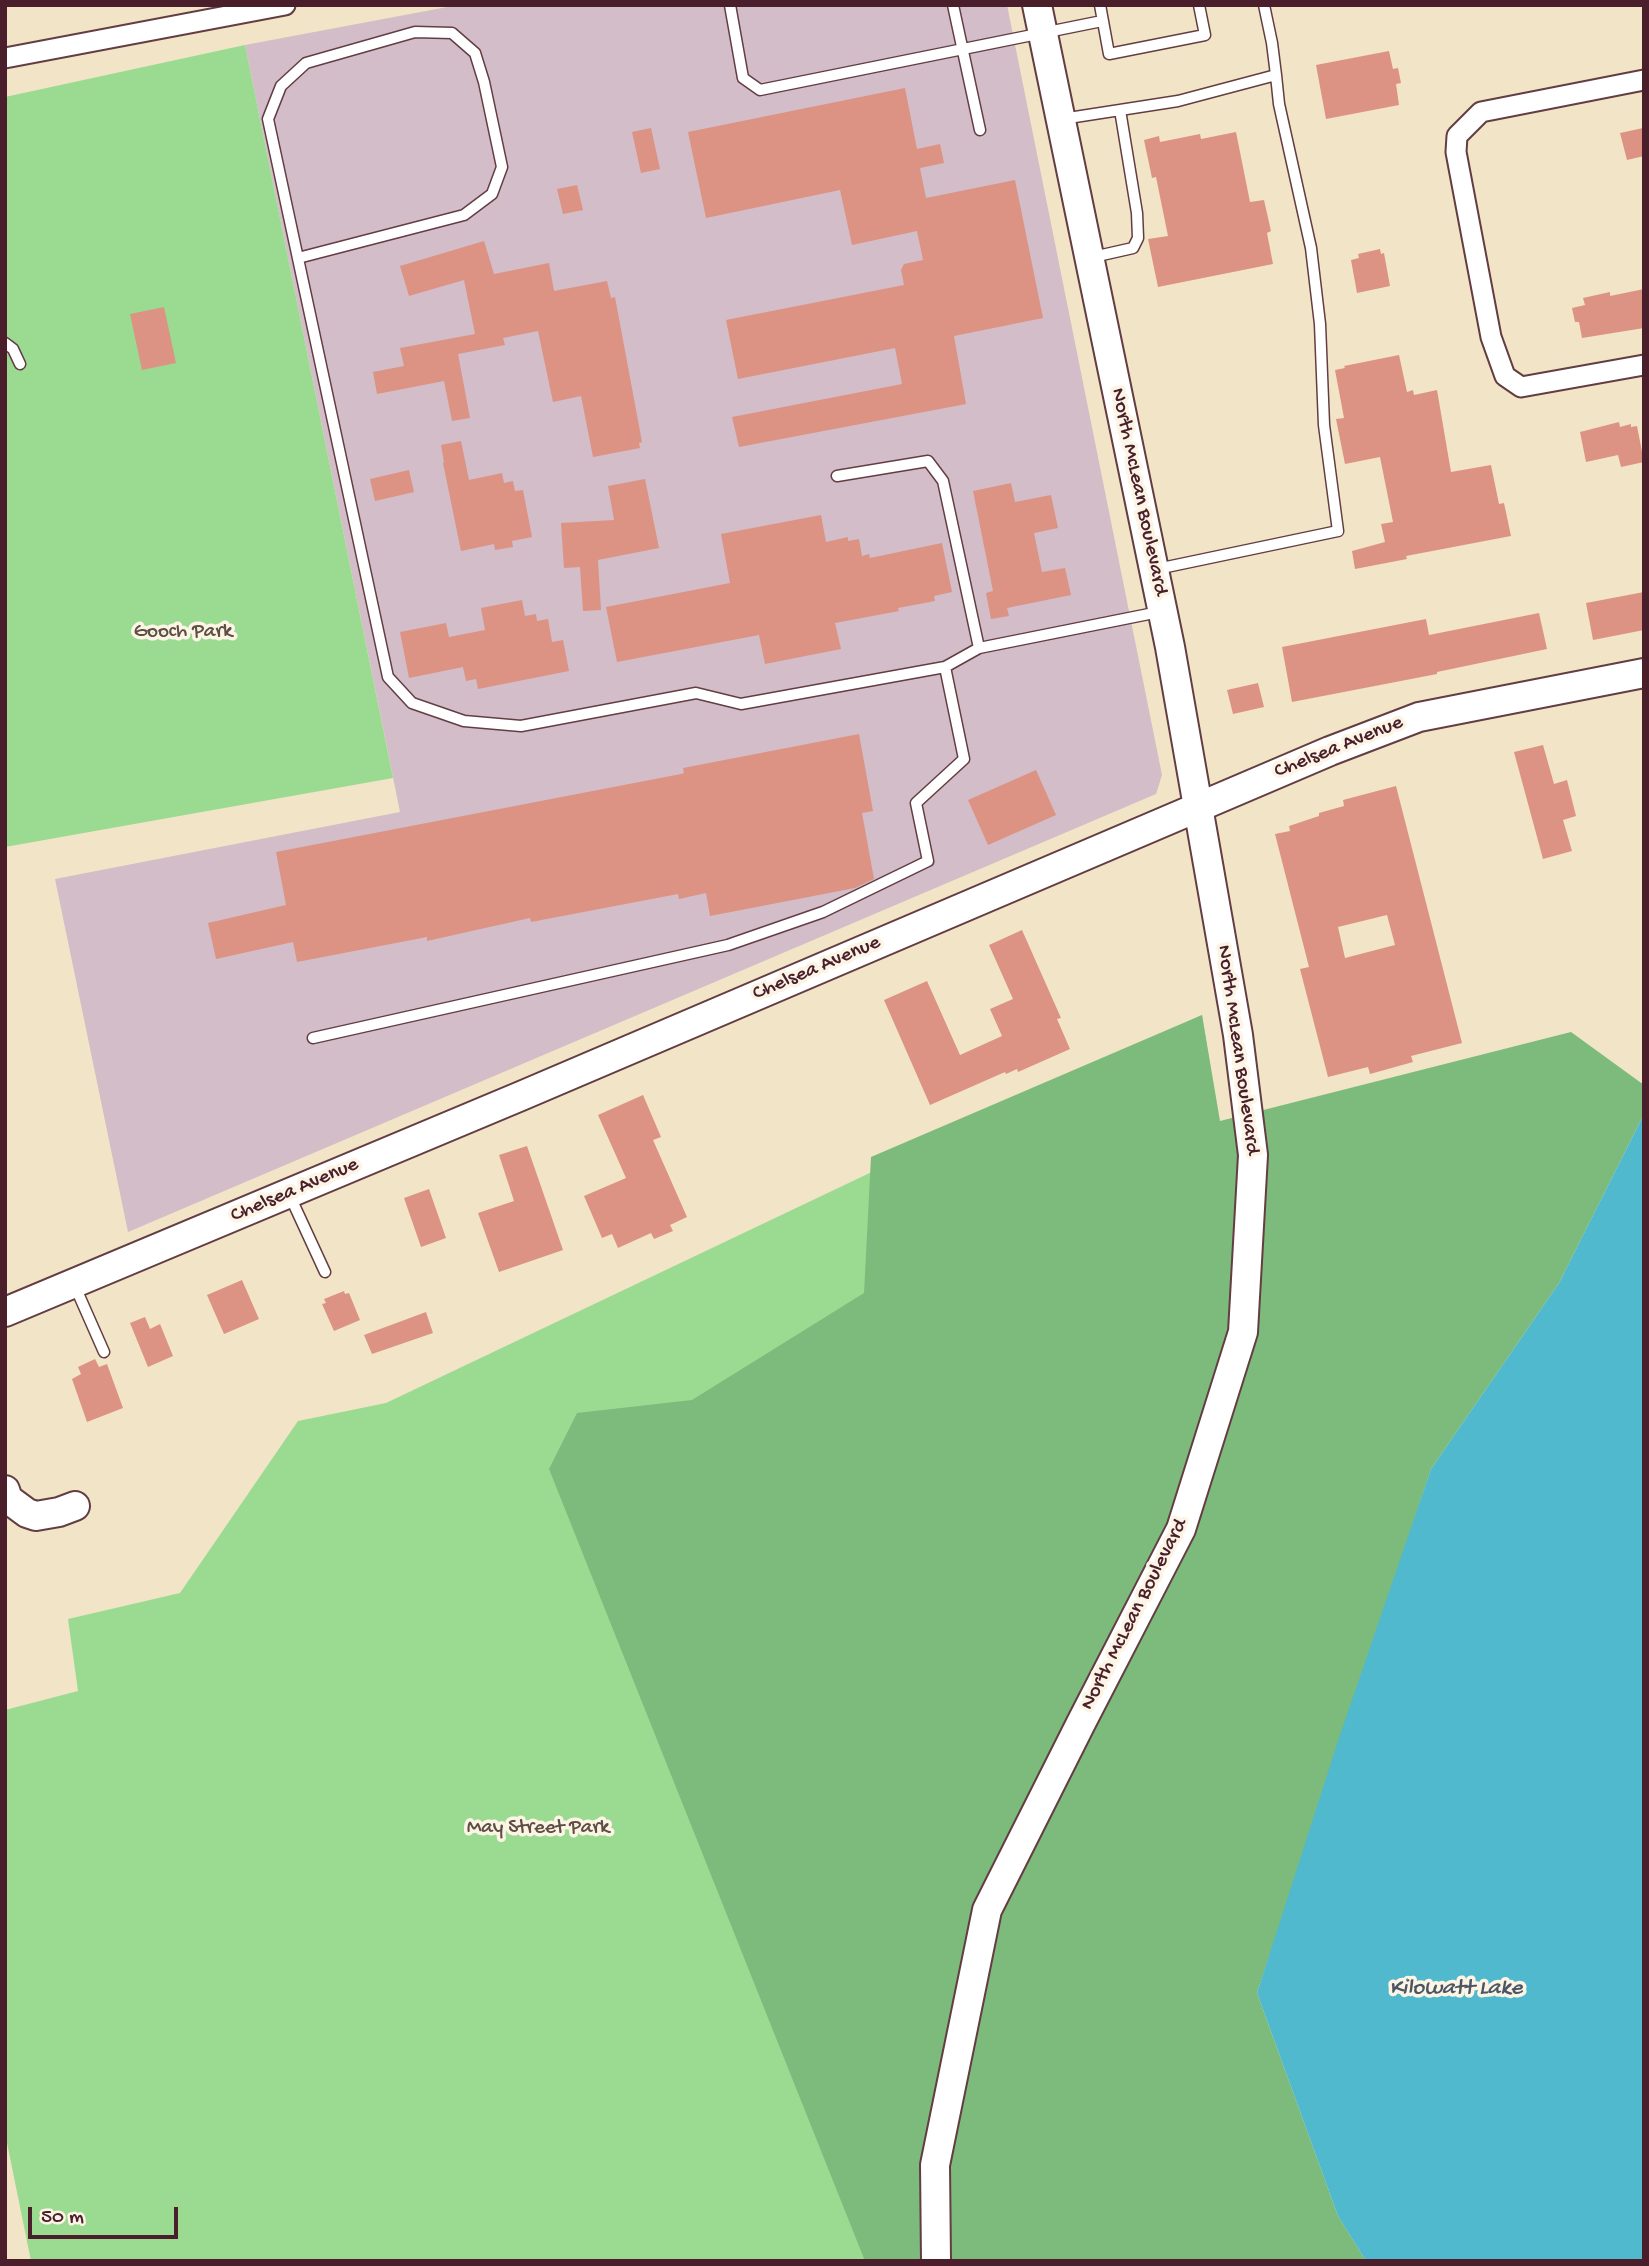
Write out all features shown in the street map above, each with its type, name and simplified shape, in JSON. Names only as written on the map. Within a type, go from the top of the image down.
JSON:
[{"type":"main road","name":"North McLean Boulevard","points":[[936,2261],[935,2165],[987,1910],[1181,1529],[1242,1332],[1253,1155],[1238,1035],[1163,611],[1040,18]]},
{"type":"main road","name":"Chelsea Avenue","points":[[5,1312],[1330,751],[1419,717],[1644,673]]},
{"type":"main road","points":[[5,1490],[8,1499],[27,1513],[36,1516],[75,1506]]},
{"type":"street","points":[[5,58],[285,5]]},
{"type":"street","points":[[1644,80],[1481,113],[1457,136],[1456,152],[1491,337],[1505,376],[1521,387],[1644,365]]},
{"type":"lane","points":[[730,5],[743,78],[760,90],[962,48],[1040,18],[1102,21]]},
{"type":"lane","points":[[953,5],[980,130]]},
{"type":"lane","points":[[1100,5],[1109,54],[1205,35],[1199,5]]},
{"type":"lane","points":[[1154,569],[1338,531],[1324,425],[1320,324],[1311,248],[1279,104],[1272,43],[1264,5]]},
{"type":"lane","points":[[298,258],[464,215],[492,194],[502,167],[484,82],[475,53],[452,33],[415,32],[306,64],[281,86],[268,119],[388,677],[412,703],[464,721],[521,726],[696,693],[741,704],[944,667],[979,648],[1163,611]]},
{"type":"lane","points":[[1061,119],[1178,101],[1276,75]]},
{"type":"lane","points":[[1090,258],[1133,248],[1138,238],[1137,214],[1120,110]]},
{"type":"lane","points":[[5,343],[13,349],[20,363]]},
{"type":"lane","points":[[837,476],[928,461],[943,481],[979,648]]},
{"type":"lane","points":[[313,1038],[728,945],[823,912],[928,861],[916,803],[964,759],[944,667]]},
{"type":"lane","points":[[289,1193],[326,1272]]},
{"type":"lane","points":[[74,1284],[104,1352]]},
{"type":"shaded area","points":[[458,5],[1007,5],[1162,775],[1156,794],[128,1232],[55,879],[400,812],[245,45]]},
{"type":"green space","name":"Gooch Park","points":[[245,45],[393,778],[5,847],[5,97]]},
{"type":"green space","name":"May Street Park","points":[[1202,1015],[1219,1121],[905,2261],[31,2261],[5,2133],[5,1710],[78,1691],[68,1619],[180,1593],[298,1421],[386,1403]]},
{"type":"green space","points":[[1202,1015],[1220,1121],[1571,1032],[1644,1085],[1644,1114],[1559,1283],[1431,1469],[1257,1993],[1338,2216],[1366,2261],[865,2261],[549,1469],[577,1413],[692,1400],[864,1293],[871,1157]]},
{"type":"water","name":"Kilowatt Lake","points":[[1644,1114],[1644,2261],[1366,2261],[1338,2216],[1257,1993],[1338,1741],[1431,1469],[1559,1283]]},
{"type":"building","points":[[1389,51],[1393,69],[1398,68],[1401,83],[1396,84],[1399,105],[1326,119],[1316,65]]},
{"type":"building","points":[[905,88],[917,149],[940,144],[944,163],[920,168],[926,198],[1015,180],[1043,318],[954,336],[966,404],[739,447],[732,417],[902,384],[895,348],[738,379],[726,320],[904,285],[901,270],[904,264],[923,260],[917,231],[852,245],[840,190],[706,218],[688,132]]},
{"type":"building","points":[[651,128],[660,169],[641,173],[632,132]]},
{"type":"building","points":[[1643,128],[1644,156],[1627,160],[1620,133]]},
{"type":"building","points":[[1236,132],[1250,202],[1264,200],[1271,231],[1267,233],[1273,264],[1158,287],[1148,239],[1168,236],[1156,177],[1152,178],[1144,140],[1159,136],[1160,142],[1200,134],[1201,139]]},
{"type":"building","points":[[577,185],[583,210],[563,214],[557,189]]},
{"type":"building","points":[[484,241],[494,274],[549,263],[554,291],[607,281],[611,298],[615,297],[642,442],[639,443],[640,448],[593,457],[581,396],[553,402],[538,331],[503,338],[505,345],[458,354],[470,418],[452,421],[444,381],[377,394],[373,372],[404,366],[400,348],[475,334],[464,280],[409,296],[400,266]]},
{"type":"building","points":[[1380,249],[1381,254],[1384,253],[1390,286],[1357,293],[1351,260],[1359,258],[1358,254]]},
{"type":"building","points":[[1644,289],[1644,328],[1582,338],[1579,322],[1575,322],[1572,308],[1585,305],[1583,298]]},
{"type":"building","points":[[164,307],[176,363],[142,370],[130,314]]},
{"type":"building","points":[[1399,355],[1407,392],[1413,390],[1414,395],[1437,390],[1451,472],[1491,465],[1499,504],[1504,503],[1511,536],[1406,556],[1407,559],[1355,569],[1352,551],[1385,542],[1381,524],[1393,522],[1380,457],[1345,464],[1336,419],[1344,418],[1335,370]]},
{"type":"building","points":[[1619,422],[1620,427],[1631,424],[1631,427],[1637,426],[1644,462],[1621,467],[1618,455],[1586,462],[1580,432]]},
{"type":"building","points":[[461,441],[469,480],[502,473],[504,483],[513,481],[515,491],[523,490],[532,537],[512,541],[513,547],[495,550],[494,544],[461,551],[441,445]]},
{"type":"building","points":[[409,470],[414,492],[375,501],[370,479]]},
{"type":"building","points":[[645,479],[659,548],[598,560],[601,610],[583,611],[580,567],[564,568],[561,523],[614,520],[608,486]]},
{"type":"building","points":[[1011,483],[1015,502],[1051,495],[1058,528],[1034,533],[1042,572],[1065,568],[1071,595],[1007,608],[1009,616],[991,619],[986,593],[993,591],[973,491]]},
{"type":"building","points":[[821,515],[826,542],[848,537],[848,541],[859,539],[862,556],[869,554],[870,558],[942,543],[952,592],[934,596],[935,601],[898,608],[899,611],[835,623],[841,649],[765,664],[759,635],[617,662],[606,607],[730,583],[721,534]]},
{"type":"building","points":[[1644,592],[1644,630],[1593,640],[1586,603]]},
{"type":"building","points":[[522,600],[525,616],[536,614],[537,621],[548,619],[552,642],[563,640],[569,671],[478,689],[476,679],[466,681],[463,667],[409,678],[400,632],[446,623],[449,637],[485,630],[481,608]]},
{"type":"building","points":[[1539,613],[1547,649],[1292,702],[1282,647],[1426,619],[1429,635]]},
{"type":"building","points":[[1258,683],[1264,707],[1233,714],[1227,690]]},
{"type":"building","points":[[859,734],[873,811],[862,813],[874,879],[855,888],[710,916],[706,893],[679,899],[678,894],[531,922],[530,918],[427,941],[427,937],[297,962],[293,942],[216,959],[208,923],[286,905],[276,852],[681,774],[684,773],[683,768]]},
{"type":"building","points":[[1543,745],[1554,784],[1567,780],[1576,816],[1563,820],[1572,851],[1543,859],[1514,752]]},
{"type":"building","points":[[1036,770],[1056,815],[988,845],[968,800]]},
{"type":"building","points":[[1396,786],[1462,1043],[1411,1056],[1413,1062],[1370,1074],[1368,1067],[1328,1077],[1300,969],[1309,967],[1275,834],[1290,831],[1289,826],[1319,816],[1319,813],[1344,806],[1343,800]],"holes":[[[1387,915],[1395,945],[1345,958],[1338,927]]]},
{"type":"building","points":[[1022,930],[1061,1018],[1057,1019],[1070,1049],[1018,1072],[1017,1069],[1006,1074],[1005,1072],[930,1105],[884,1000],[927,981],[960,1055],[1002,1036],[990,1009],[1013,999],[989,945]]},
{"type":"building","points":[[643,1095],[661,1137],[653,1140],[687,1217],[670,1225],[673,1231],[654,1239],[651,1233],[618,1248],[612,1234],[602,1238],[584,1196],[626,1178],[598,1115]]},
{"type":"building","points":[[527,1146],[563,1250],[499,1272],[478,1213],[514,1201],[499,1155]]},
{"type":"building","points":[[429,1189],[446,1238],[421,1247],[404,1198]]},
{"type":"building","points":[[242,1280],[259,1319],[224,1334],[207,1295]]},
{"type":"building","points":[[344,1291],[345,1294],[349,1293],[360,1320],[334,1331],[322,1304],[326,1303],[324,1299]]},
{"type":"building","points":[[426,1312],[433,1333],[372,1354],[364,1335]]},
{"type":"building","points":[[145,1317],[150,1329],[160,1324],[173,1356],[148,1367],[130,1323]]},
{"type":"building","points":[[95,1359],[99,1367],[107,1364],[123,1408],[87,1422],[72,1379],[81,1374],[78,1367]]}]
